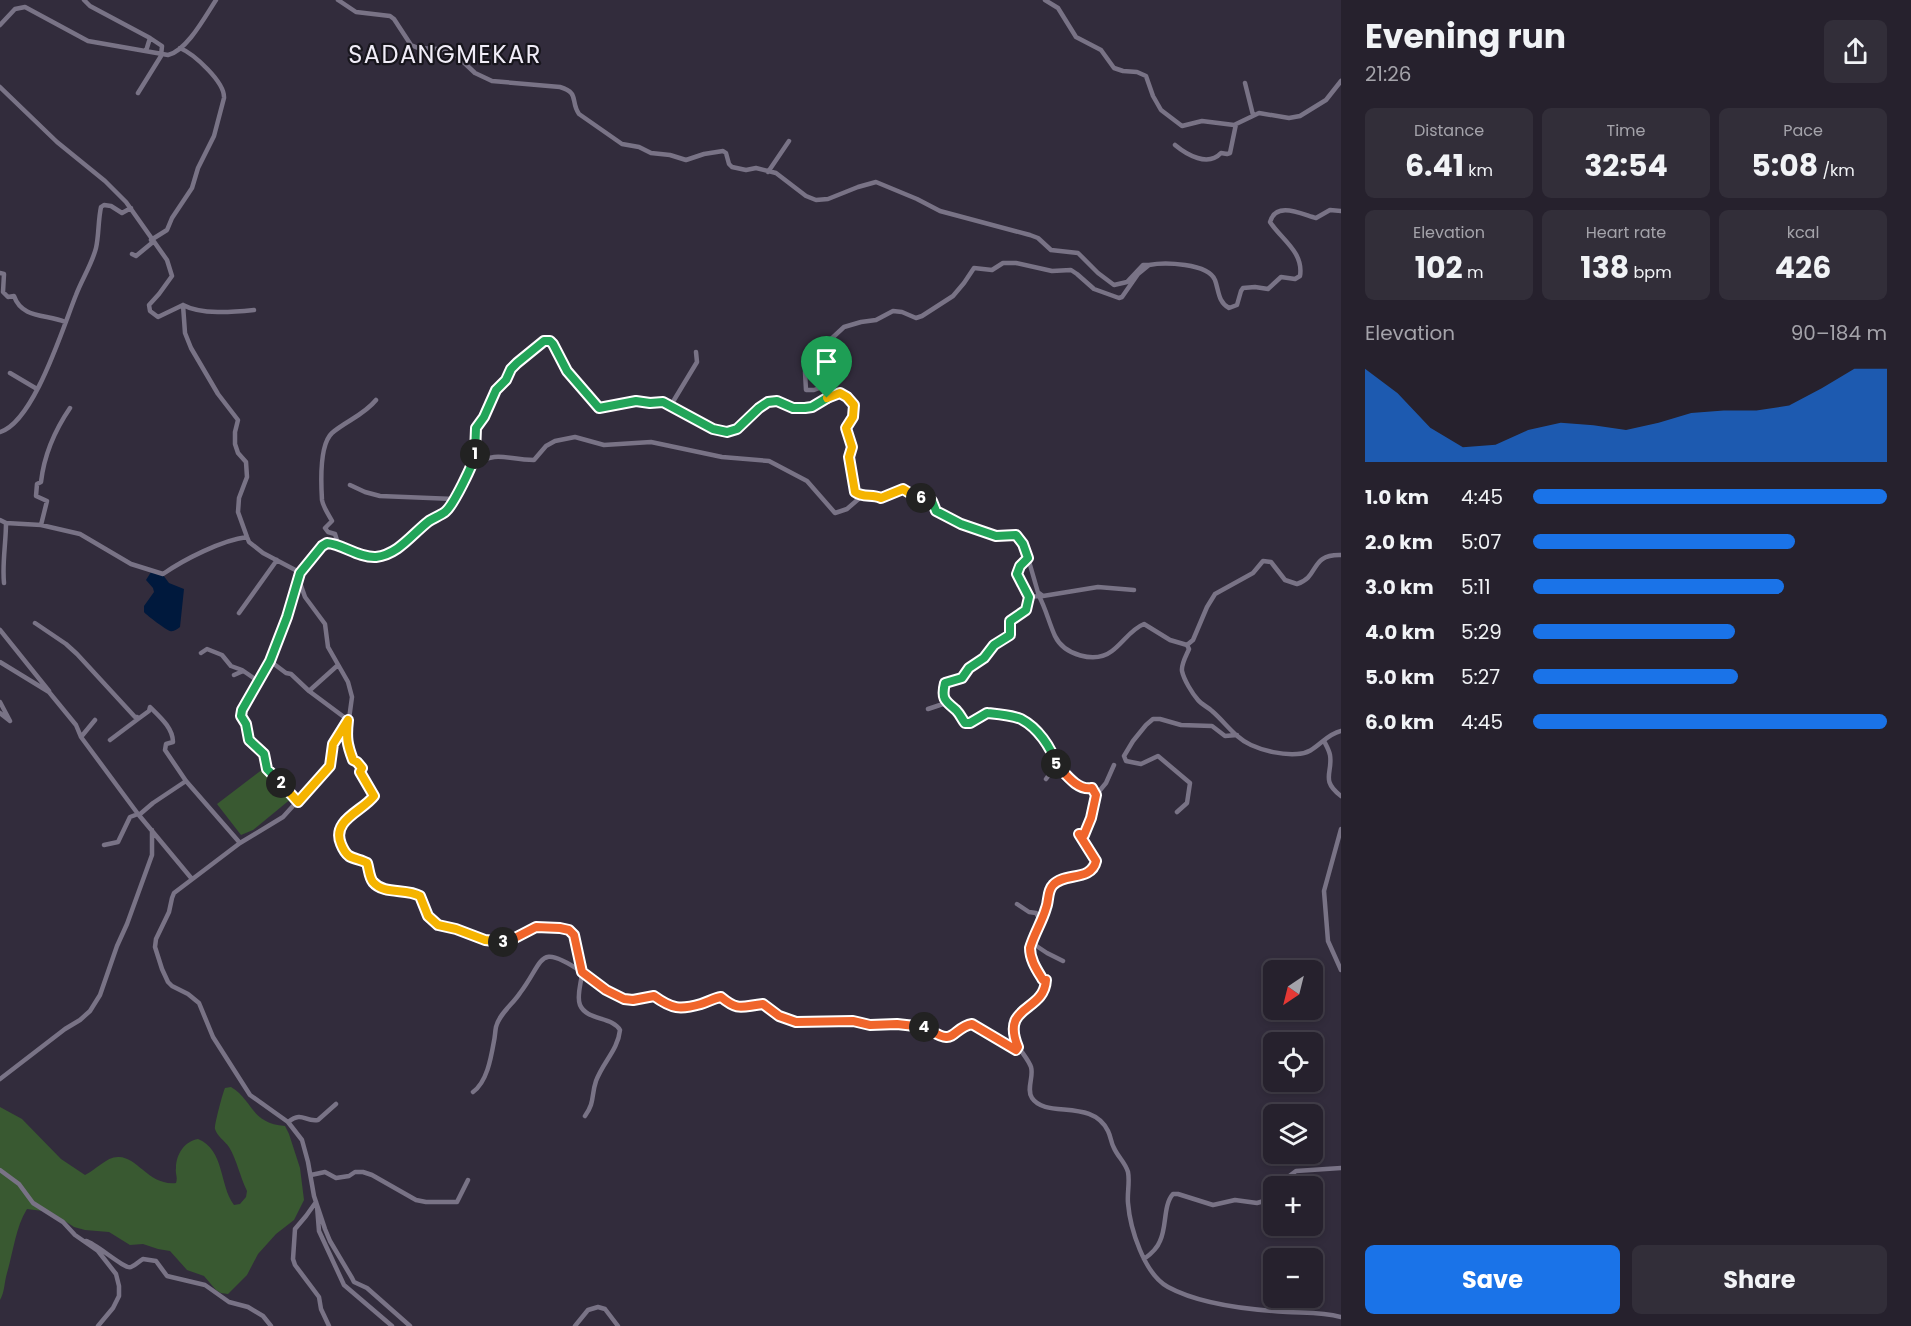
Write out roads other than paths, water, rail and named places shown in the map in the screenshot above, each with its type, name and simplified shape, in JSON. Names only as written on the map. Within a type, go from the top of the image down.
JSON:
[{"type":"street","points":[[84,0],[92,7],[162,46],[161,54],[138,93]]},
{"type":"street","points":[[0,25],[15,9],[26,7],[87,41],[173,54],[216,0]]},
{"type":"street","points":[[338,0],[356,12],[390,16],[411,45],[418,48],[450,51],[481,77],[492,81],[560,87],[568,90],[573,96],[575,109],[579,114],[623,145],[639,147],[651,153],[670,155],[684,160],[722,150],[726,153],[732,167],[745,170],[756,168],[776,173],[806,196],[816,200],[824,200],[864,185],[878,183],[940,211],[958,214],[1038,238],[1052,251],[1077,253],[1114,285],[1127,282],[1143,265],[1194,266],[1206,271],[1215,279],[1220,299],[1228,308],[1234,307],[1238,304],[1240,291],[1243,288],[1268,289],[1281,277],[1295,279],[1300,276],[1300,266],[1292,248],[1270,222],[1275,213],[1279,210],[1316,218],[1330,210],[1341,211]]},
{"type":"street","points":[[1045,0],[1058,8],[1076,37],[1101,51],[1114,68],[1146,76],[1161,110],[1179,124],[1186,126],[1202,121],[1236,124],[1253,115],[1264,114],[1289,118],[1299,116],[1326,100],[1341,81]]},
{"type":"street","points":[[146,51],[150,38]]},
{"type":"street","points":[[132,254],[136,256],[167,230],[172,218],[192,188],[198,168],[214,136],[224,98],[220,84],[197,60],[180,48]]},
{"type":"street","points":[[1245,83],[1253,115]]},
{"type":"street","points":[[0,87],[57,142],[114,189],[131,208],[167,260],[172,276],[149,305],[150,311],[158,317],[183,304]]},
{"type":"street","points":[[1175,145],[1195,158],[1209,159],[1221,153],[1230,153],[1236,124]]},
{"type":"street","points":[[768,172],[789,141]]},
{"type":"street","points":[[0,432],[16,422],[26,410],[37,389],[95,252],[101,207],[108,205],[122,213],[131,208]]},
{"type":"street","points":[[827,398],[831,392],[831,385],[807,391],[805,372],[839,331],[851,324],[876,320],[893,311],[916,318],[922,316],[952,296],[974,268],[992,270],[1003,263],[1016,262],[1052,271],[1071,270],[1094,289],[1119,298],[1138,274],[1149,265]]},
{"type":"street","points":[[0,273],[4,275],[3,292],[8,297],[14,297],[24,310],[65,322]]},
{"type":"street","points":[[183,304],[193,309],[224,312],[254,310]]},
{"type":"street","points":[[183,304],[185,333],[191,348],[218,394],[238,420],[235,444],[238,453],[246,462],[247,477],[238,509],[247,537],[255,547],[269,557],[300,573]]},
{"type":"street","points":[[298,802],[267,769],[265,755],[249,740],[246,724],[241,716],[242,710],[270,661],[300,573],[322,546],[330,543],[356,554],[373,557],[388,554],[400,547],[428,522],[446,511],[472,465],[475,457],[475,430],[484,417],[496,390],[506,380],[511,369],[544,341],[550,341],[553,344],[567,371],[598,408],[638,401],[663,402],[713,429],[727,432],[737,429],[768,402],[777,401],[793,408],[805,408],[812,407],[840,393],[854,405],[853,417],[846,428],[852,447],[849,457],[855,492],[862,496],[874,495],[882,498],[903,489],[916,497],[931,499],[936,511],[961,524],[996,536],[1016,535],[1023,544],[1035,585],[1055,637],[1069,650],[1081,656],[1094,658],[1109,654],[1134,630],[1144,624],[1170,640],[1187,645]]},
{"type":"street","points":[[671,405],[697,362],[696,352]]},
{"type":"street","points":[[10,373],[37,389]]},
{"type":"street","points":[[339,547],[334,534],[325,528],[332,521],[322,501],[320,470],[326,441],[348,420],[365,412],[376,400]]},
{"type":"street","points":[[41,525],[46,501],[36,496],[37,484],[41,482],[44,458],[70,408]]},
{"type":"street","points":[[472,465],[499,455],[534,460],[546,446],[555,441],[574,437],[606,445],[651,442],[722,457],[774,463],[807,481],[834,513],[847,509],[862,496]]},
{"type":"street","points":[[350,485],[374,495],[454,499]]},
{"type":"street","points":[[0,520],[6,523],[41,525],[80,534],[131,564],[163,574],[189,557],[247,537]]},
{"type":"street","points":[[4,583],[2,567],[6,550],[6,523]]},
{"type":"street","points":[[1187,645],[1193,639],[1215,594],[1253,573],[1263,561],[1271,562],[1285,580],[1297,584],[1307,579],[1322,558],[1341,555]]},
{"type":"street","points":[[1028,558],[1020,566],[1017,574],[1029,597],[1025,613],[1010,621],[1010,635],[994,645],[984,658],[969,668],[962,678],[945,683],[943,692],[946,703],[958,712],[964,722],[968,723],[987,713],[1021,720],[1038,733],[1049,747],[1057,764],[1078,786],[1092,788],[1096,795]]},
{"type":"street","points":[[239,613],[277,560]]},
{"type":"street","points":[[299,580],[305,597],[325,624],[328,647],[351,690],[352,704],[346,734],[347,745],[353,760],[362,768],[360,772],[374,796],[340,829],[339,839],[344,851],[351,857],[367,863],[372,880],[379,886],[385,889],[412,892],[420,896],[428,916],[438,925],[500,943],[536,927],[560,928],[569,930],[574,935],[582,972],[579,998],[581,1006],[589,1014],[616,1024],[620,1032],[616,1047],[600,1071],[594,1088],[592,1106],[585,1116]]},
{"type":"street","points":[[1035,585],[1043,596],[1098,587],[1134,590]]},
{"type":"street","points":[[1029,597],[1039,596]]},
{"type":"street","points":[[35,623],[77,654],[138,719]]},
{"type":"street","points":[[0,630],[76,725],[81,737],[139,815],[192,879]]},
{"type":"street","points":[[1187,645],[1189,649],[1182,669],[1198,701],[1253,746],[1291,754],[1306,753],[1334,733],[1341,731]]},
{"type":"street","points":[[201,653],[207,649],[217,652],[231,666],[258,681]]},
{"type":"street","points":[[270,661],[281,670],[291,674],[309,691],[348,720]]},
{"type":"street","points":[[0,662],[50,692]]},
{"type":"street","points":[[309,691],[338,665]]},
{"type":"street","points":[[234,675],[243,671]]},
{"type":"street","points":[[0,702],[10,721],[0,713]]},
{"type":"street","points":[[928,709],[946,703]]},
{"type":"street","points":[[110,740],[149,711],[150,707],[173,735],[173,742],[166,744],[165,750],[186,781],[240,843]]},
{"type":"street","points":[[1177,812],[1187,803],[1190,783],[1158,756],[1141,764],[1125,761],[1124,756],[1133,741],[1149,722],[1156,719],[1181,726],[1212,726],[1226,736],[1237,735]]},
{"type":"street","points":[[81,737],[94,720]]},
{"type":"street","points":[[348,720],[333,744],[330,766],[284,817],[240,843],[173,895],[155,947],[162,969],[172,986],[199,1003],[213,1037],[250,1095],[288,1122],[303,1143],[311,1174],[319,1232],[344,1285],[392,1326]]},
{"type":"street","points":[[1324,741],[1330,756],[1329,781],[1341,796]]},
{"type":"street","points":[[1046,778],[1057,764]]},
{"type":"street","points":[[1114,765],[1106,783],[1096,795],[1089,825],[1084,835],[1079,834],[1095,857],[1095,865],[1082,875],[1059,881],[1053,885],[1032,943],[1031,956],[1046,983],[1040,997],[1024,1008],[1016,1020],[1013,1035],[1031,1068],[1030,1092],[1035,1102],[1045,1106],[1090,1114],[1107,1130],[1128,1173],[1129,1212],[1134,1234],[1144,1259],[1155,1276],[1165,1285],[1194,1296],[1232,1306],[1285,1312],[1324,1312],[1341,1317]]},
{"type":"street","points":[[104,845],[118,842],[129,817],[139,815],[186,781]]},
{"type":"street","points":[[1341,829],[1324,891],[1328,941],[1341,969]]},
{"type":"street","points":[[0,1079],[64,1029],[80,1020],[90,1011],[100,995],[152,855],[152,830]]},
{"type":"street","points":[[1017,904],[1029,912],[1037,913],[1041,921]]},
{"type":"street","points":[[1032,943],[1063,961]]},
{"type":"street","points":[[473,1092],[486,1076],[495,1041],[496,1025],[522,991],[540,961],[549,957],[558,957],[606,990],[627,1000],[654,996],[670,1006],[679,1008],[721,997],[734,1006],[763,1004],[777,1015],[794,1022],[853,1021],[870,1025],[897,1024],[921,1027],[945,1038],[953,1036],[962,1027],[972,1024],[1016,1050],[1018,1047]]},
{"type":"street","points":[[288,1122],[297,1116],[318,1120],[336,1104]]},
{"type":"street","points":[[1288,1176],[1296,1171],[1341,1168]]},
{"type":"street","points":[[0,1170],[19,1184],[33,1203],[63,1222],[75,1235],[96,1245],[125,1267],[132,1267],[143,1259],[156,1260],[167,1276],[205,1285],[229,1302],[248,1307],[263,1316],[271,1326]]},
{"type":"street","points":[[311,1174],[325,1172],[336,1178],[363,1172],[412,1198],[426,1202],[458,1202],[468,1180]]},
{"type":"street","points":[[1144,1259],[1155,1250],[1160,1242],[1169,1199],[1173,1194],[1213,1205],[1235,1200],[1255,1203],[1263,1201]]},
{"type":"street","points":[[316,1204],[295,1229],[293,1259],[319,1297],[321,1309],[329,1326]]},
{"type":"street","points":[[316,1204],[330,1241],[354,1282],[367,1288],[410,1326]]},
{"type":"street","points":[[86,1241],[105,1257],[116,1274],[119,1286],[117,1302],[98,1326]]},
{"type":"street","points":[[575,1326],[584,1313],[598,1307],[605,1310],[618,1326]]},
{"type":"water","points":[[151,572],[163,575],[169,583],[184,589],[180,627],[174,631],[165,628],[144,612],[144,606],[154,592],[146,580]]},
{"type":"district","name":"SADANGMEKAR","points":[[445,55]]}]
